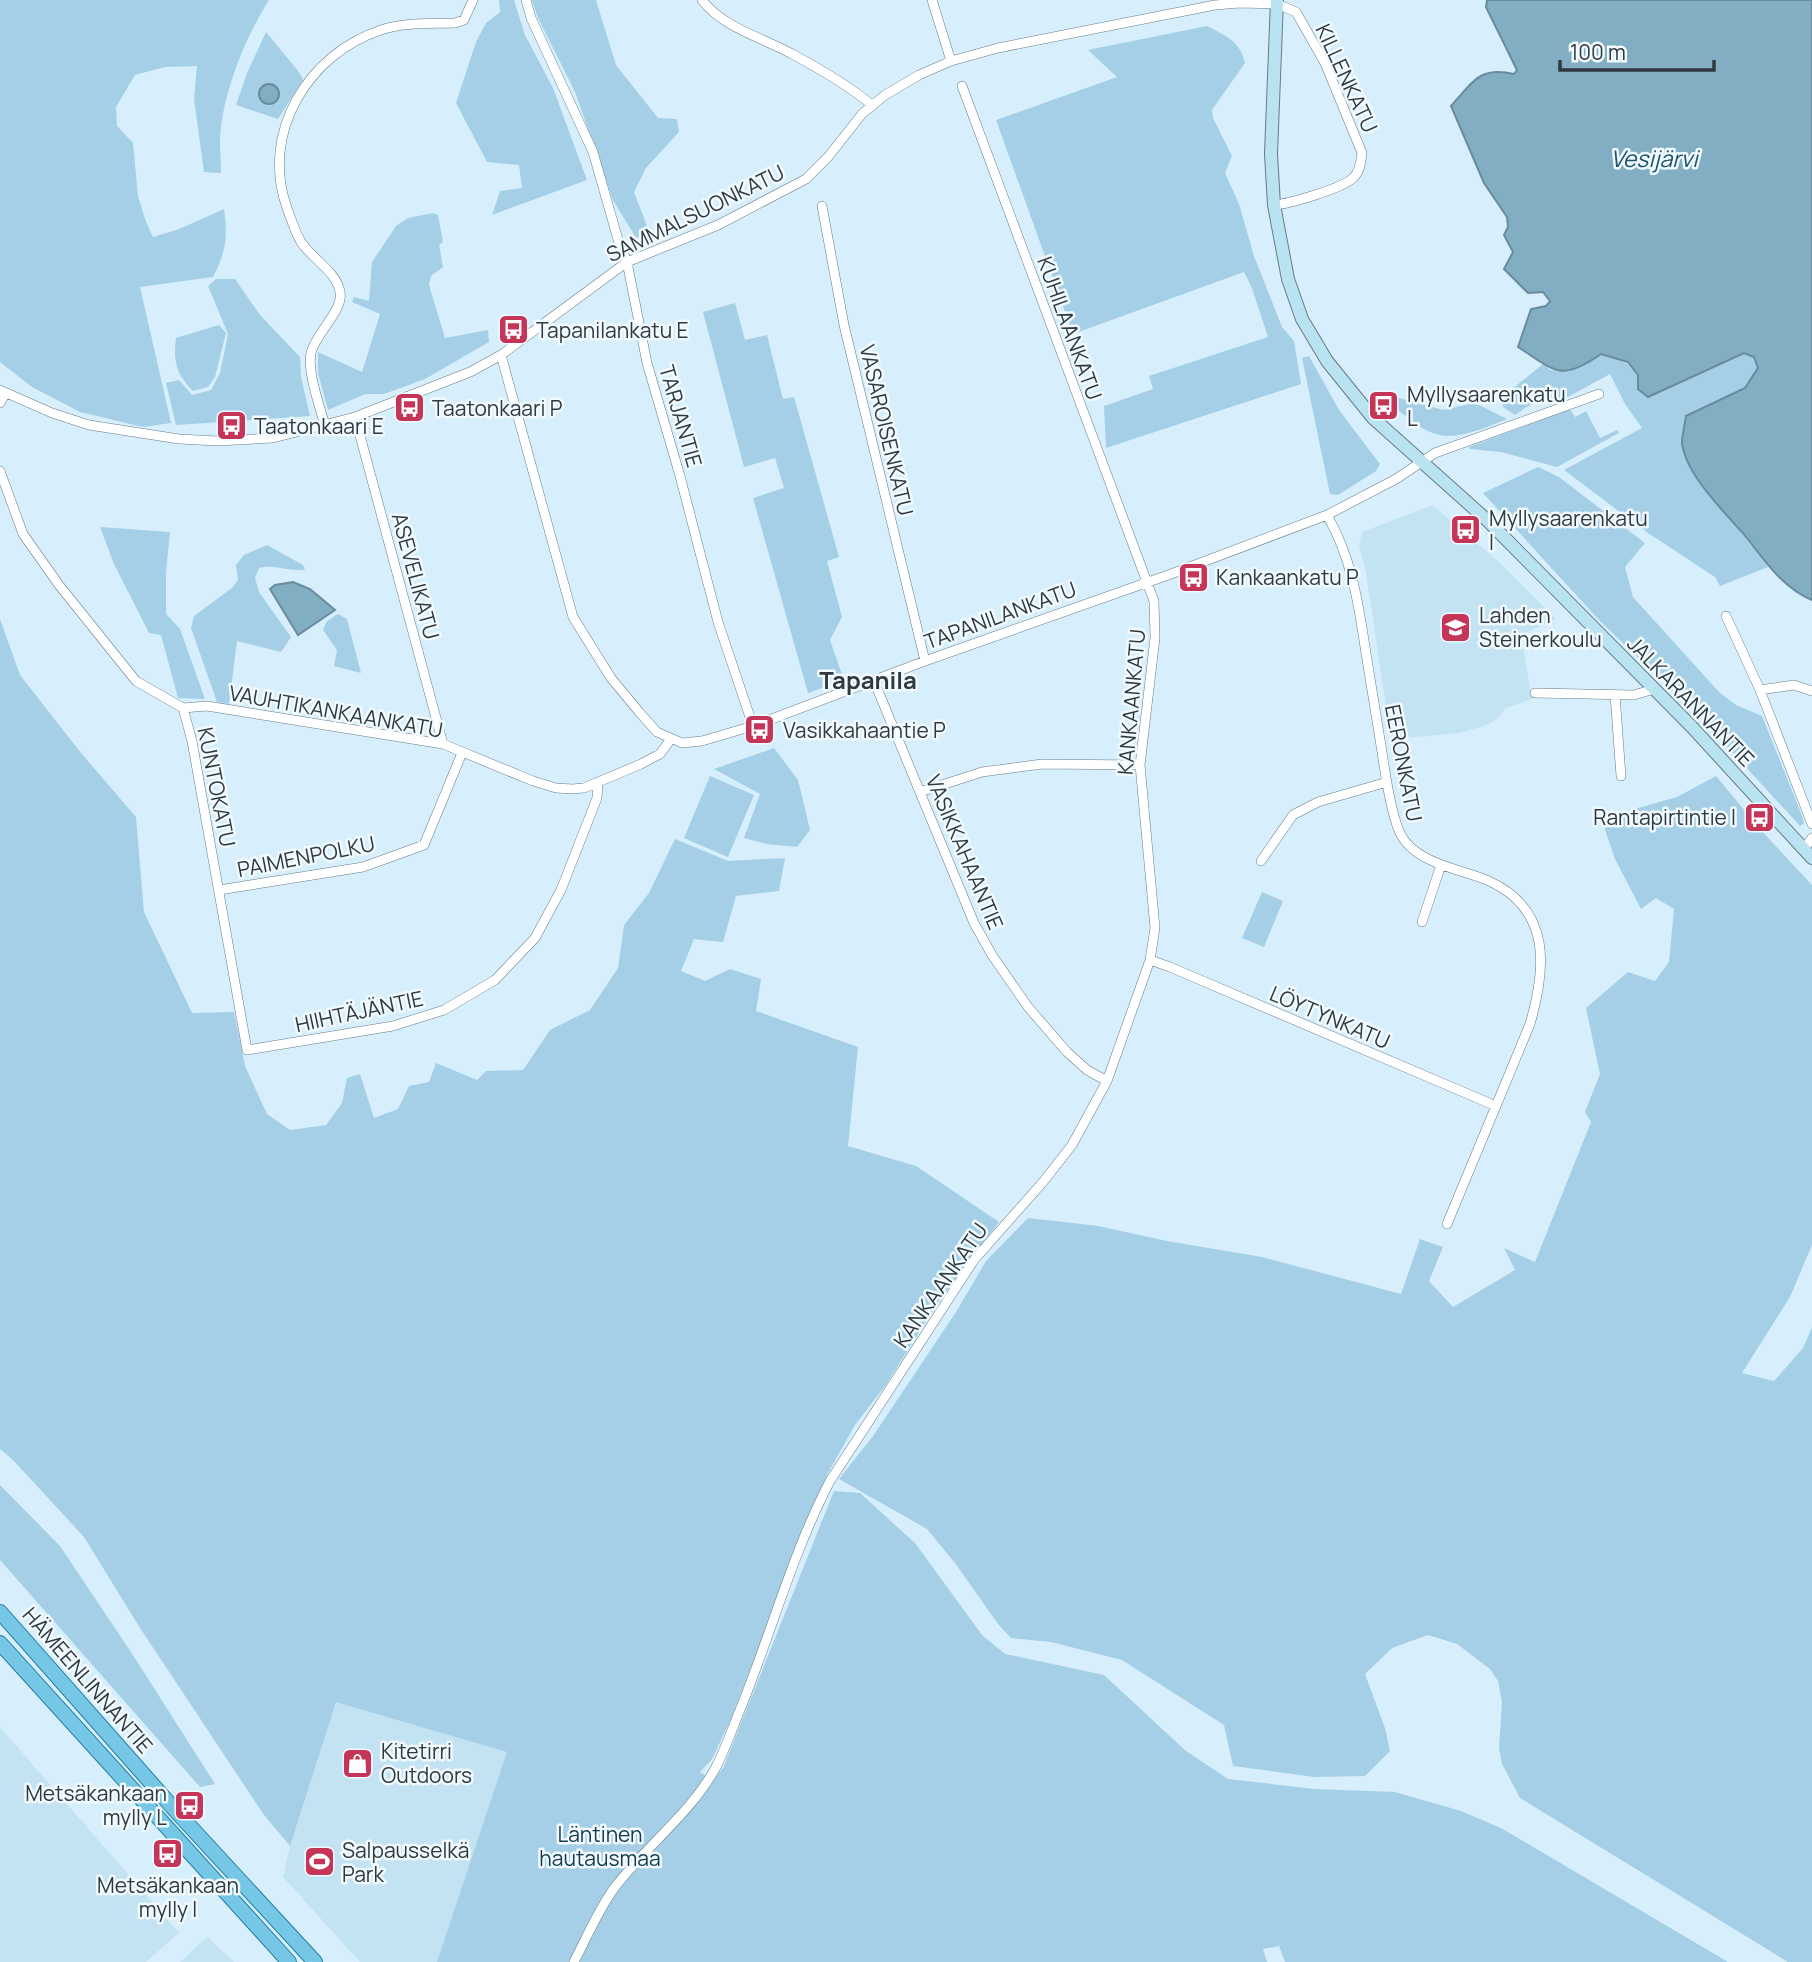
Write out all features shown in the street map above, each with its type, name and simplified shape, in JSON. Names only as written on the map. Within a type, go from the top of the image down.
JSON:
[{"type":"main road","name":"JALKARANNANTIE","points":[[1277,2],[1271,154],[1274,205],[1288,279],[1302,319],[1348,389],[1373,418],[1488,521],[1809,848]]},
{"type":"main road","name":"HÄMEENLINNANTIE","points":[[0,1612],[175,1810],[316,1962]]},
{"type":"main road","name":"HÄMEENLINNANTIE","points":[[0,1643],[289,1962]]},
{"type":"street","points":[[325,426],[310,366],[310,355],[341,298],[337,282],[302,243],[286,205],[279,165],[284,132],[294,102],[313,73],[340,50],[390,27],[455,23],[464,20],[473,0]]},
{"type":"street","name":"TARJANTIE","points":[[526,0],[531,18],[593,152],[626,262],[647,363],[680,475],[718,622],[753,726]]},
{"type":"street","points":[[702,0],[723,20],[794,55],[872,105]]},
{"type":"street","points":[[932,0],[951,61]]},
{"type":"street","name":"SAMMALSUONKATU","points":[[3,392],[89,425],[179,439],[218,442],[273,438],[355,417],[461,376],[501,355],[626,262],[718,225],[806,179],[872,105],[902,84],[951,61],[998,48],[1215,5],[1277,2]]},
{"type":"street","name":"KILLENKATU","points":[[1274,205],[1303,199],[1352,179],[1360,167],[1362,153],[1325,63],[1296,12],[1277,2]]},
{"type":"street","name":"KUHILAANKATU","points":[[962,86],[1147,582]]},
{"type":"street","name":"VASAROISENKATU","points":[[822,206],[844,325],[925,661]]},
{"type":"street","points":[[501,355],[573,617],[611,678],[657,732],[671,739]]},
{"type":"street","points":[[0,403],[3,392]]},
{"type":"street","name":"TAPANILANKATU","points":[[671,739],[682,743],[702,741],[753,726],[1147,582],[1327,515],[1396,479],[1435,453],[1599,394]]},
{"type":"street","name":"ASEVELIKATU","points":[[355,417],[443,744]]},
{"type":"street","name":"KUNTOKATU","points":[[0,471],[23,534],[59,585],[136,681],[183,708],[192,741],[247,1050]]},
{"type":"street","name":"EERONKATU","points":[[1327,515],[1345,552],[1357,592],[1387,782],[1400,834],[1417,852],[1441,865],[1491,882],[1520,903],[1539,936],[1542,959],[1539,993],[1530,1024],[1447,1224]]},
{"type":"street","name":"KANKAANKATU","points":[[574,1962],[615,1887],[663,1832],[692,1805],[716,1766],[815,1511],[830,1481],[974,1260],[1072,1145],[1107,1081],[1150,960],[1155,928],[1140,765],[1155,638],[1154,601],[1147,582]]},
{"type":"street","points":[[1726,616],[1760,690],[1812,824]]},
{"type":"street","name":"VASIKKAHAANTIE","points":[[874,681],[974,923],[992,955],[1028,1007],[1068,1052],[1087,1070],[1107,1081]]},
{"type":"street","points":[[1760,690],[1794,685],[1812,691]]},
{"type":"street","points":[[1535,693],[1615,695],[1644,694],[1654,689]]},
{"type":"street","points":[[1615,695],[1621,776]]},
{"type":"street","name":"VAUHTIKANKAANKATU","points":[[183,708],[206,706],[443,744],[556,788],[584,788],[660,754],[671,739]]},
{"type":"street","name":"PAIMENPOLKU","points":[[219,890],[363,867],[424,845],[462,753]]},
{"type":"street","points":[[920,793],[982,772],[1061,764],[1140,765]]},
{"type":"street","name":"HIIHTÄJÄNTIE","points":[[247,1050],[393,1026],[444,1010],[495,980],[535,938],[561,890],[597,798],[598,782]]},
{"type":"street","points":[[1261,861],[1293,815],[1318,802],[1387,782]]},
{"type":"street","points":[[1422,922],[1441,865]]},
{"type":"street","name":"LÖYTYNKATU","points":[[1150,960],[1496,1107]]},
{"type":"shaded area","name":"Lahden Steinerkoulu","points":[[1433,505],[1501,564],[1556,619],[1521,635],[1532,699],[1506,708],[1497,719],[1487,725],[1460,733],[1403,738],[1389,727],[1365,567],[1359,546],[1362,532]]},
{"type":"shaded area","points":[[336,1701],[508,1752],[437,1962],[360,1962],[283,1877],[290,1846]]},
{"type":"shaded area","points":[[0,1727],[179,1933],[146,1962],[0,1962]]},
{"type":"shaded area","points":[[207,1937],[234,1962],[180,1962]]},
{"type":"green space","points":[[0,0],[269,0],[243,49],[225,104],[220,140],[221,173],[204,172],[194,99],[197,66],[165,67],[135,75],[116,107],[117,126],[133,143],[138,196],[153,237],[224,209],[225,244],[213,277],[140,287],[171,423],[143,427],[80,412],[32,387],[0,362]]},
{"type":"green space","points":[[499,0],[514,0],[525,35],[553,88],[587,180],[492,215],[500,191],[522,188],[519,165],[487,162],[456,103],[476,42],[486,23],[500,12]]},
{"type":"green space","points":[[532,0],[596,0],[616,65],[658,118],[677,119],[679,132],[646,168],[634,192],[650,234],[636,238],[613,200],[575,92],[538,18]]},
{"type":"green space","points":[[1207,26],[1236,44],[1245,63],[1212,110],[1213,118],[1232,156],[1225,173],[1239,204],[1254,256],[1282,327],[1294,341],[1301,384],[1106,448],[1104,406],[1153,389],[1149,376],[1268,337],[1252,288],[1244,272],[1073,334],[996,120],[1117,77],[1088,50]]},
{"type":"green space","points":[[266,32],[303,80],[278,119],[236,105]]},
{"type":"green space","points":[[433,213],[438,215],[443,242],[439,245],[443,267],[431,276],[429,285],[445,338],[488,330],[489,342],[425,379],[384,394],[365,394],[328,410],[318,373],[318,352],[362,372],[380,314],[352,302],[354,297],[369,301],[372,262],[396,226],[408,218]]},
{"type":"green space","points":[[216,279],[235,279],[260,315],[300,357],[301,377],[310,416],[176,425],[166,383],[179,380],[192,395],[211,390],[220,373],[228,334],[208,286]]},
{"type":"green space","points":[[735,303],[745,340],[767,335],[783,399],[794,397],[839,557],[827,561],[842,617],[830,640],[844,680],[808,693],[753,498],[784,488],[775,458],[744,467],[703,312]]},
{"type":"green space","points":[[219,325],[226,333],[215,377],[208,387],[193,391],[177,367],[176,338]]},
{"type":"green space","points":[[1744,352],[1754,357],[1759,368],[1754,377],[1728,398],[1686,416],[1682,443],[1693,472],[1768,567],[1720,586],[1715,577],[1648,533],[1564,470],[1642,428],[1625,404],[1610,374],[1564,399],[1549,399],[1528,406],[1515,415],[1503,407],[1501,398],[1543,364],[1551,370],[1588,363],[1601,354],[1621,360],[1632,367],[1648,397]]},
{"type":"green space","points":[[1309,356],[1339,410],[1380,464],[1376,471],[1338,495],[1330,494],[1302,358]]},
{"type":"green space","points":[[1373,391],[1443,410],[1475,403],[1507,419],[1482,429],[1447,436],[1422,428]]},
{"type":"green space","points":[[1570,409],[1575,417],[1586,411],[1600,438],[1617,430],[1619,433],[1557,467],[1501,452],[1469,447]]},
{"type":"green space","points":[[1538,467],[1559,477],[1645,543],[1625,567],[1633,597],[1719,692],[1736,705],[1762,716],[1801,813],[1804,823],[1800,826],[1697,714],[1599,620],[1483,493]]},
{"type":"green space","points":[[100,527],[170,532],[166,614],[180,629],[205,699],[178,698],[161,635],[149,633],[114,564]]},
{"type":"green space","points":[[267,545],[303,565],[305,570],[265,567],[259,568],[255,578],[259,592],[291,637],[281,652],[237,641],[229,704],[217,702],[191,628],[194,616],[232,588],[238,580],[236,565],[244,555]]},
{"type":"green space","points":[[338,614],[347,619],[361,673],[334,666],[337,650],[323,630],[327,621]]},
{"type":"green space","name":"Läntinen hautausmaa","points":[[0,619],[20,675],[81,753],[136,817],[144,912],[192,1013],[234,1012],[245,1066],[267,1114],[290,1130],[326,1125],[342,1103],[347,1078],[360,1074],[374,1118],[398,1109],[409,1086],[429,1082],[436,1063],[477,1080],[486,1071],[523,1070],[550,1030],[590,1010],[618,968],[624,925],[649,893],[675,839],[728,861],[785,858],[779,891],[736,896],[723,942],[694,939],[681,971],[705,981],[730,969],[761,979],[756,1011],[858,1047],[848,1146],[916,1166],[999,1222],[939,1301],[885,1386],[855,1425],[828,1473],[730,1721],[712,1759],[700,1772],[713,1780],[723,1768],[834,1491],[860,1493],[915,1543],[982,1635],[1005,1654],[1104,1675],[1186,1751],[1228,1779],[1314,1789],[1395,1792],[1461,1811],[1501,1828],[1728,1962],[1285,1962],[1279,1946],[1263,1949],[1267,1962],[437,1962],[507,1752],[336,1702],[290,1846],[264,1815],[140,1628],[84,1537],[0,1449]]},
{"type":"green space","points":[[774,748],[798,780],[810,830],[797,847],[744,838],[760,794],[714,769]]},
{"type":"green space","points":[[710,776],[754,795],[728,857],[684,838]]},
{"type":"green space","points":[[1716,776],[1812,885],[1812,1245],[1790,1297],[1742,1373],[1774,1381],[1803,1348],[1812,1327],[1812,1962],[1788,1962],[1520,1798],[1502,1764],[1499,1748],[1502,1702],[1498,1681],[1490,1669],[1457,1644],[1428,1635],[1392,1648],[1365,1674],[1385,1728],[1390,1751],[1365,1776],[1314,1777],[1233,1766],[1224,1725],[1122,1660],[1051,1642],[1011,1638],[927,1529],[839,1479],[873,1436],[956,1312],[986,1261],[1028,1218],[1098,1226],[1262,1257],[1401,1294],[1420,1239],[1443,1247],[1429,1281],[1453,1307],[1515,1270],[1504,1248],[1535,1262],[1591,1122],[1585,1112],[1600,1074],[1586,1008],[1628,972],[1655,981],[1669,962],[1674,909],[1656,898],[1641,909],[1615,859],[1602,821],[1677,797]]},
{"type":"green space","points":[[1262,892],[1283,901],[1264,947],[1242,938]]},
{"type":"green space","points":[[0,1485],[60,1546],[215,1784],[200,1787],[0,1560]]},
{"type":"water","name":"Vesijärvi","points":[[1487,0],[1812,0],[1812,600],[1775,573],[1708,493],[1685,456],[1682,443],[1686,416],[1745,388],[1758,368],[1754,357],[1744,353],[1648,397],[1638,389],[1638,375],[1628,362],[1601,354],[1576,368],[1558,370],[1518,347],[1531,309],[1546,306],[1550,301],[1543,292],[1528,293],[1504,269],[1513,252],[1504,235],[1508,227],[1507,217],[1484,183],[1451,106],[1471,83],[1484,74],[1514,74],[1517,70],[1486,7]]},
{"type":"water","points":[[265,84],[273,84],[279,94],[273,104],[265,104],[259,98],[259,90]]},
{"type":"water","points":[[293,582],[310,589],[335,610],[298,635],[270,589],[275,585]]},
{"type":"place","name":"Tapanilankatu E","points":[[513,330]]},
{"type":"place","name":"Myllysaarenkatu L","points":[[1384,406]]},
{"type":"place","name":"Taatonkaari P","points":[[409,408]]},
{"type":"place","name":"Taatonkaari E","points":[[231,426]]},
{"type":"place","name":"Myllysaarenkatu I","points":[[1466,530]]},
{"type":"place","name":"Kankaankatu P","points":[[1193,577]]},
{"type":"place","name":"Lahden Steinerkoulu","points":[[1456,627]]},
{"type":"place","name":"Vasikkahaantie P","points":[[760,730]]},
{"type":"place","name":"Rantapirtintie I","points":[[1759,817]]},
{"type":"place","name":"Kitetirri Outdoors","points":[[358,1763]]},
{"type":"place","name":"Metsäkankaan mylly L","points":[[190,1805]]},
{"type":"place","name":"Metsäkankaan mylly I","points":[[168,1853]]},
{"type":"place","name":"Salpausselkä Park","points":[[319,1862]]},
{"type":"district","name":"Tapanila","points":[[868,679]]}]
